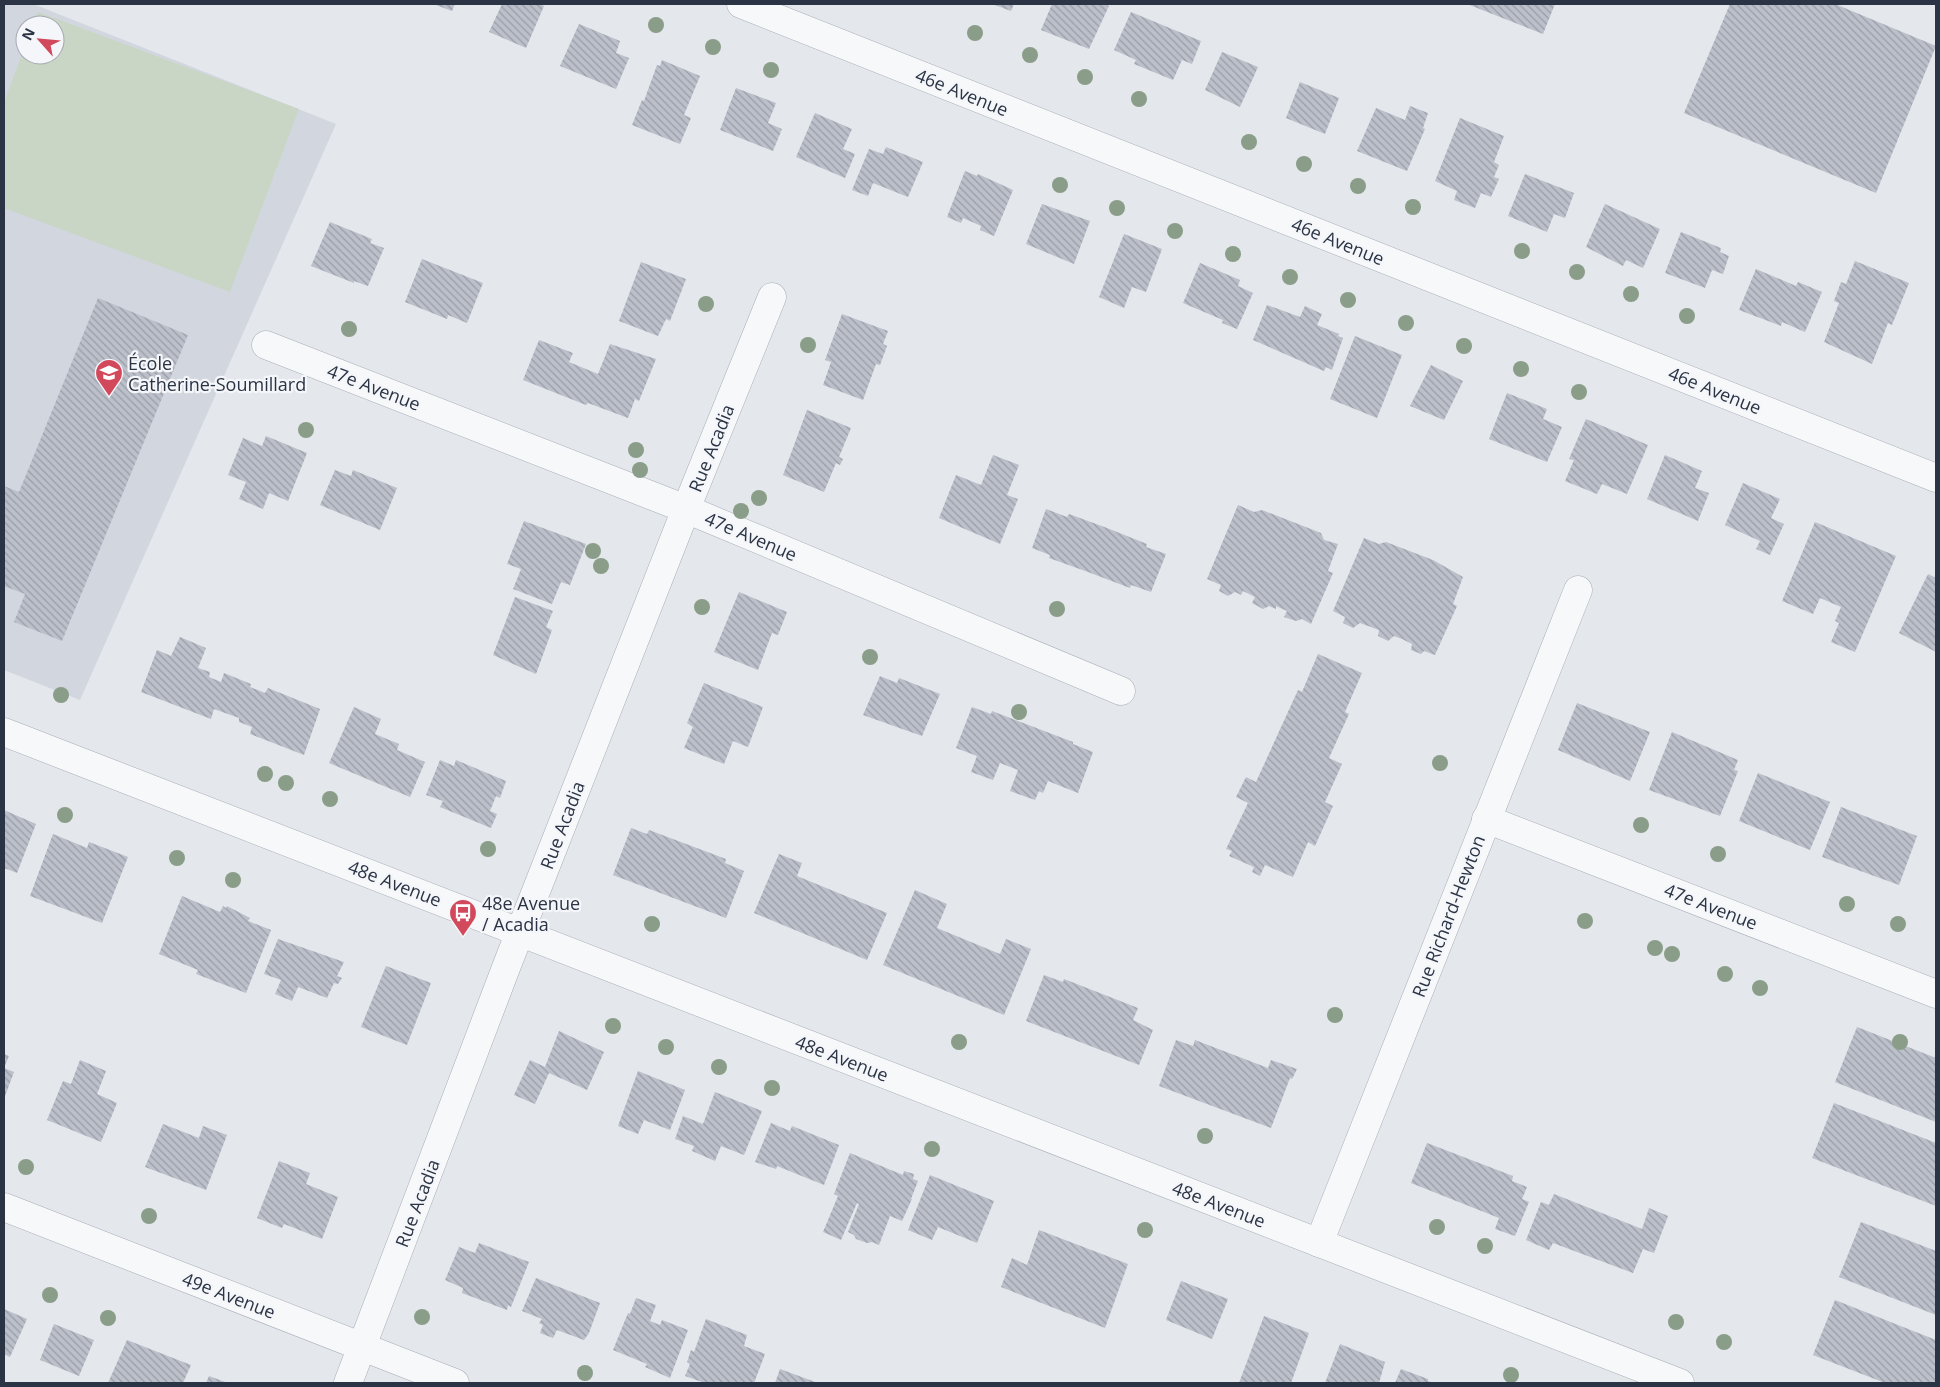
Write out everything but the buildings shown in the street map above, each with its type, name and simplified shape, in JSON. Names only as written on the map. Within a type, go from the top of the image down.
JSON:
[{"type":"street","name":"46e Avenue","points":[[741,4],[1936,478]]},
{"type":"street","name":"Rue Acadia","points":[[348,1383],[520,934],[686,509],[772,297]]},
{"type":"street","name":"47e Avenue","points":[[266,345],[686,509],[1121,691]]},
{"type":"street","name":"Rue Richard-Hewton","points":[[1319,1243],[1578,590]]},
{"type":"street","name":"48e Avenue","points":[[4,732],[1680,1383]]},
{"type":"street","name":"47e Avenue","points":[[1486,819],[1936,994]]},
{"type":"street","name":"49e Avenue","points":[[4,1207],[455,1383]]},
{"type":"shaded area","name":"École Catherine-Soumillard","points":[[4,4],[33,4],[61,15],[15,15],[15,65],[65,65],[65,17],[336,124],[80,700],[4,670]]},
{"type":"green space","points":[[65,22],[299,109],[230,292],[4,208],[4,103],[18,65],[65,65]]},
{"type":"place","name":"École Catherine-Soumillard","points":[[109,397]]},
{"type":"place","name":"48e Avenue / Acadia","points":[[463,937]]}]
